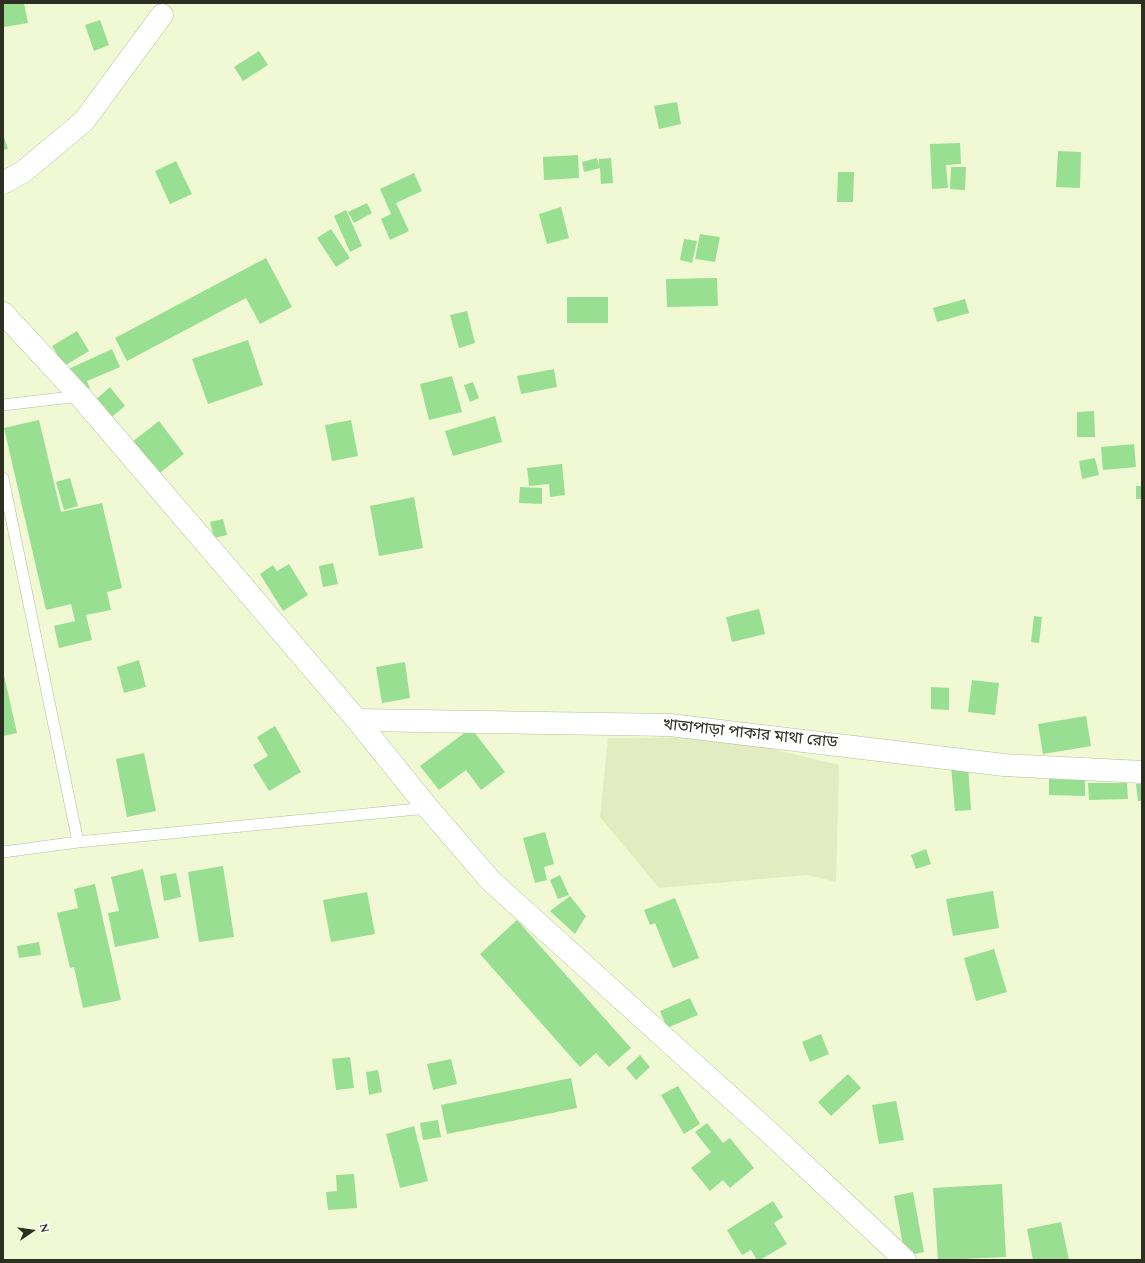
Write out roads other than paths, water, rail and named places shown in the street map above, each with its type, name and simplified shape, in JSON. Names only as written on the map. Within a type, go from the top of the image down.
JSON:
[{"type":"main road","points":[[3,183],[23,172],[84,122],[162,15]]},
{"type":"main road","points":[[3,313],[80,396],[357,720],[428,808],[491,881],[770,1133],[905,1260]]},
{"type":"main road","name":"খাতাপাড়া পাকার মাথা রোড","points":[[357,720],[670,725],[1004,765],[1142,772]]},
{"type":"lane","points":[[3,405],[80,396]]},
{"type":"lane","points":[[3,478],[78,842]]},
{"type":"lane","points":[[3,852],[78,842],[428,808]]}]
